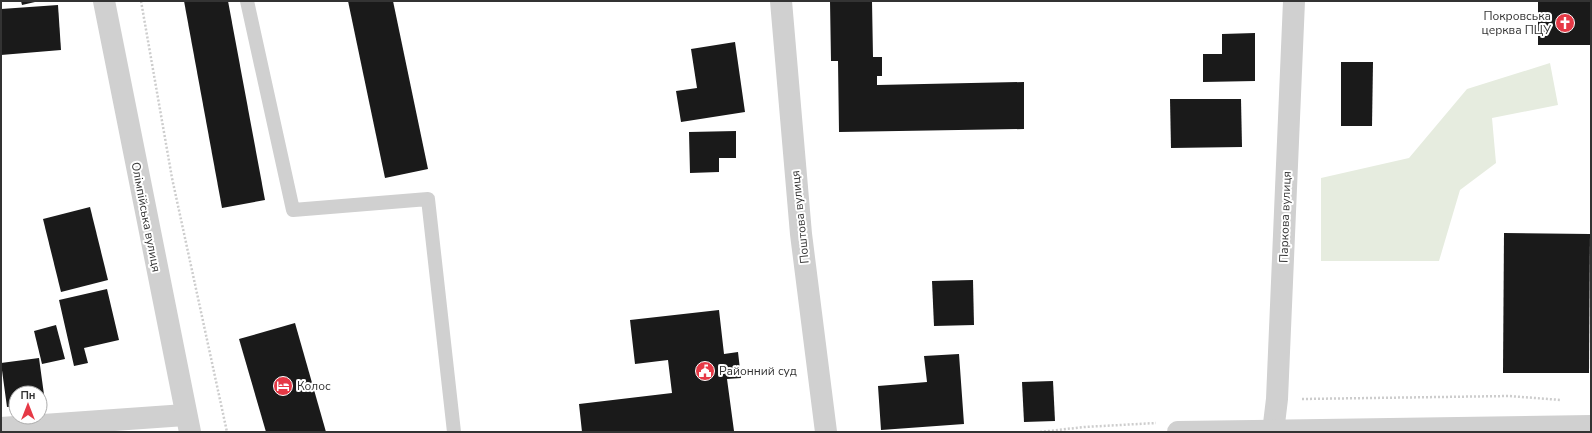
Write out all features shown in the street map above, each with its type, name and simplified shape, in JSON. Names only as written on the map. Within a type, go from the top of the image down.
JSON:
[{"type":"street","name":"Олімпійська вулиця","points":[[104,1],[187,423]]},
{"type":"street","name":"Поштова вулиця","points":[[781,1],[801,234],[826,432]]},
{"type":"street","name":"Паркова вулиця","points":[[1273,431],[1277,399],[1294,1]]},
{"type":"street","points":[[1,428],[187,423]]},
{"type":"street","points":[[1178,432],[1591,426]]},
{"type":"lane","points":[[248,1],[293,210],[428,199],[454,432]]},
{"type":"path","points":[[141,1],[172,178],[227,432]]},
{"type":"shaded area","points":[[1550,63],[1558,105],[1492,118],[1496,163],[1460,190],[1439,261],[1321,261],[1321,178],[1409,158],[1467,89]]},
{"type":"building","points":[[21,1],[35,1],[35,2],[22,5]]},
{"type":"building","points":[[184,1],[228,1],[265,200],[222,208]]},
{"type":"building","points":[[348,1],[393,1],[428,169],[385,178]]},
{"type":"building","points":[[830,1],[872,1],[873,57],[882,57],[882,76],[877,76],[877,85],[1024,82],[1024,129],[839,132],[838,61],[831,61]]},
{"type":"building","name":"Покровська церква ПЦУ","points":[[1538,1],[1591,1],[1591,45],[1538,45]]},
{"type":"building","points":[[58,5],[61,50],[1,55],[1,9]]},
{"type":"building","points":[[1255,33],[1255,81],[1203,82],[1203,54],[1222,54],[1222,34]]},
{"type":"building","points":[[735,42],[745,112],[681,122],[676,91],[697,88],[691,49]]},
{"type":"building","points":[[1341,62],[1373,62],[1372,126],[1341,126]]},
{"type":"building","points":[[1170,99],[1241,99],[1242,147],[1171,148]]},
{"type":"building","points":[[736,131],[736,158],[719,158],[719,172],[690,173],[689,132]]},
{"type":"building","points":[[90,207],[108,280],[61,292],[43,219]]},
{"type":"building","points":[[1504,233],[1590,234],[1589,373],[1503,373]]},
{"type":"building","points":[[973,280],[974,325],[934,326],[932,281]]},
{"type":"building","points":[[107,289],[119,340],[84,348],[88,363],[74,366],[59,300]]},
{"type":"building","name":"Районний суд","points":[[719,310],[724,354],[738,352],[741,378],[727,379],[734,431],[582,432],[579,404],[672,393],[668,360],[635,364],[630,320]]},
{"type":"building","name":"Колос","points":[[295,323],[326,432],[266,432],[239,339]]},
{"type":"building","points":[[56,325],[65,359],[42,364],[34,331]]},
{"type":"building","points":[[959,354],[964,424],[881,430],[878,386],[927,382],[924,356]]},
{"type":"building","points":[[39,358],[43,385],[8,385],[7,407],[1,363]]},
{"type":"building","points":[[1053,381],[1055,421],[1024,422],[1022,382]]},
{"type":"place","name":"Покровська церква ПЦУ","points":[[1565,23]]},
{"type":"place","name":"Районний суд","points":[[705,371]]},
{"type":"place","name":"Колос","points":[[283,386]]}]
